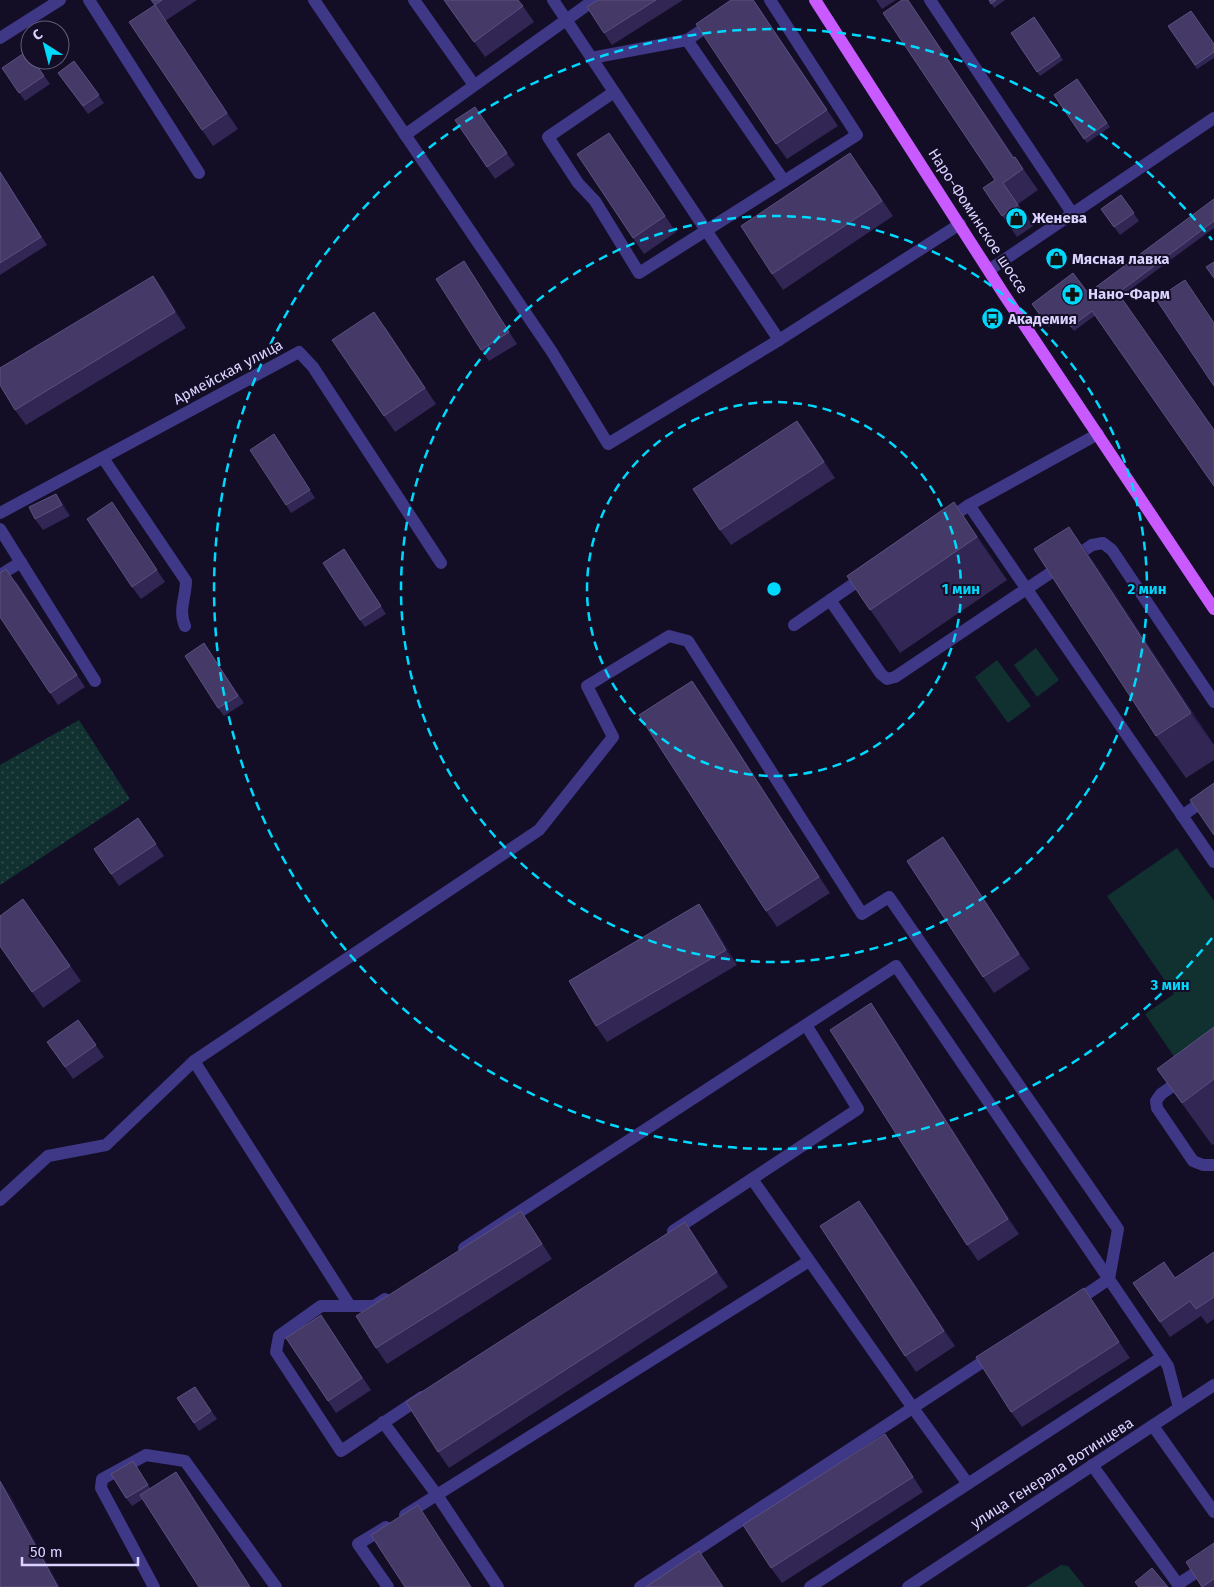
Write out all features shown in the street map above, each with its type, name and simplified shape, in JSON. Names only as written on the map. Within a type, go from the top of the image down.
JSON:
[{"type":"main road","name":"Наро-Фоминское шоссе","points":[[815,0],[989,270],[1214,609]]},
{"type":"street","points":[[0,38],[60,0]]},
{"type":"street","points":[[89,0],[199,173]]},
{"type":"street","points":[[314,0],[552,352],[608,444],[779,340],[960,224]]},
{"type":"street","points":[[414,0],[474,86]]},
{"type":"street","points":[[553,0],[779,340]]},
{"type":"street","points":[[405,135],[594,0]]},
{"type":"street","points":[[614,92],[548,137],[578,183],[595,201],[639,273],[858,134],[770,0]]},
{"type":"street","points":[[930,0],[1072,214]]},
{"type":"street","points":[[591,58],[687,40],[726,15]]},
{"type":"street","points":[[687,40],[784,181]]},
{"type":"street","points":[[989,270],[1214,118]]},
{"type":"street","name":"Армейская улица","points":[[0,513],[300,352],[313,367],[440,563]]},
{"type":"street","points":[[936,528],[969,505],[1098,434]]},
{"type":"street","points":[[103,458],[186,581],[186,592],[181,616],[186,626]]},
{"type":"street","points":[[969,505],[1214,862]]},
{"type":"street","points":[[0,529],[95,682]]},
{"type":"street","points":[[830,600],[880,674],[887,679],[895,678],[1092,545],[1104,543],[1112,550],[1214,702]]},
{"type":"street","points":[[0,575],[21,562]]},
{"type":"street","points":[[794,625],[879,567]]},
{"type":"street","points":[[0,1200],[48,1156],[106,1145],[194,1061],[539,830],[613,737],[587,686],[669,636],[688,641],[862,914],[889,897],[1118,1229],[1109,1279],[1068,1306]]},
{"type":"street","points":[[1182,816],[1214,793]]},
{"type":"street","points":[[457,1252],[896,966],[1168,1366],[1179,1408]]},
{"type":"street","points":[[662,1239],[858,1109],[806,1025]]},
{"type":"street","points":[[194,1061],[350,1306]]},
{"type":"street","points":[[1191,1072],[1160,1094],[1156,1101],[1157,1108],[1193,1160],[1203,1165],[1214,1164]]},
{"type":"street","points":[[752,1179],[968,1484]]},
{"type":"street","points":[[388,1587],[358,1544],[809,1261]]},
{"type":"street","points":[[399,1290],[374,1306],[321,1306],[279,1336],[276,1352],[341,1451],[432,1390]]},
{"type":"street","points":[[640,1587],[1003,1349]]},
{"type":"street","points":[[810,1587],[1162,1357]]},
{"type":"street","name":"улица Генерала Вотинцева","points":[[908,1587],[1214,1385]]},
{"type":"street","points":[[383,1422],[436,1495],[498,1587]]},
{"type":"street","points":[[1153,1426],[1214,1512]]},
{"type":"street","points":[[154,1587],[101,1488],[102,1479],[146,1455],[185,1461],[276,1587]]},
{"type":"street","points":[[1092,1465],[1179,1586],[1214,1561]]},
{"type":"green space","points":[[1036,648],[1059,680],[1037,697],[1014,665]]},
{"type":"green space","points":[[997,660],[1031,706],[1008,723],[975,677]]},
{"type":"green space","points":[[79,720],[130,799],[0,885],[0,765]]},
{"type":"green space","points":[[1177,848],[1214,901],[1214,1036],[1177,1061],[1145,1014],[1174,994],[1107,896]]},
{"type":"green space","points":[[1061,1565],[1068,1566],[1085,1587],[1026,1587]]},
{"type":"building","points":[[151,0],[162,0],[155,5]]},
{"type":"building","points":[[444,0],[518,0],[523,6],[474,42]]},
{"type":"building","points":[[598,0],[656,0],[604,33],[587,7]]},
{"type":"building","points":[[731,0],[753,0],[827,110],[776,144],[696,24]]},
{"type":"building","points":[[902,0],[908,0],[1013,158],[1015,157],[1023,169],[1003,183],[1018,205],[1002,216],[983,188],[995,180],[883,13]]},
{"type":"building","points":[[155,5],[227,113],[202,130],[129,22]]},
{"type":"building","points":[[1191,11],[1214,44],[1214,52],[1195,65],[1168,26]]},
{"type":"building","points":[[1034,17],[1060,56],[1037,72],[1011,33]]},
{"type":"building","points":[[20,56],[20,70],[40,70],[44,76],[19,93],[2,68]]},
{"type":"building","points":[[74,61],[99,95],[83,106],[58,73],[62,70],[70,70],[70,64]]},
{"type":"building","points":[[1077,79],[1107,123],[1084,139],[1054,95]]},
{"type":"building","points":[[475,107],[507,153],[487,167],[455,120]]},
{"type":"building","points":[[609,133],[665,216],[633,238],[577,154]]},
{"type":"building","points":[[850,153],[882,201],[772,274],[741,226]]},
{"type":"building","points":[[0,172],[41,237],[0,263]]},
{"type":"building","points":[[1121,195],[1134,213],[1114,227],[1101,209]]},
{"type":"building","points":[[1214,199],[1214,221],[1118,293],[1214,430],[1214,486],[1092,311],[1071,327],[1064,317],[1054,318],[1046,323],[1032,304],[1073,273],[1088,293]]},
{"type":"building","points":[[464,261],[509,332],[481,350],[436,279]]},
{"type":"building","points":[[1214,262],[1214,278],[1206,267]]},
{"type":"building","points":[[153,276],[175,312],[15,410],[0,385],[0,368]]},
{"type":"building","points":[[1185,280],[1214,323],[1214,386],[1156,299]]},
{"type":"building","points":[[374,312],[425,388],[384,416],[332,340]]},
{"type":"building","points":[[797,421],[824,462],[720,530],[693,489]]},
{"type":"building","points":[[274,434],[310,490],[286,505],[250,450]]},
{"type":"building","points":[[56,494],[62,505],[35,519],[29,507]]},
{"type":"building","points":[[112,502],[157,570],[132,587],[87,519]]},
{"type":"building","points":[[954,502],[977,537],[870,610],[847,576]]},
{"type":"building","points":[[1069,527],[1191,713],[1156,736],[1034,549]]},
{"type":"building","points":[[344,549],[381,606],[360,620],[323,563]]},
{"type":"building","points":[[6,569],[77,675],[50,693],[0,617],[0,573]]},
{"type":"building","points":[[204,643],[238,696],[218,708],[185,656]]},
{"type":"building","points":[[692,681],[819,877],[766,911],[639,715]]},
{"type":"building","points":[[1214,783],[1214,835],[1190,800]]},
{"type":"building","points":[[138,818],[156,844],[111,874],[94,849]]},
{"type":"building","points":[[943,837],[1019,954],[983,977],[907,861]]},
{"type":"building","points":[[23,899],[70,966],[32,992],[0,946],[0,916]]},
{"type":"building","points":[[699,904],[726,950],[596,1026],[569,981]]},
{"type":"building","points":[[871,1003],[1008,1219],[967,1245],[830,1030]]},
{"type":"building","points":[[78,1020],[96,1045],[65,1067],[47,1042]]},
{"type":"building","points":[[1214,1027],[1214,1079],[1182,1103],[1157,1069]]},
{"type":"building","points":[[859,1201],[944,1331],[905,1356],[820,1226]]},
{"type":"building","points":[[521,1211],[542,1244],[376,1348],[356,1316]]},
{"type":"building","points":[[685,1222],[717,1272],[438,1452],[406,1402]]},
{"type":"building","points":[[1214,1252],[1214,1297],[1196,1309],[1190,1301],[1160,1322],[1133,1283],[1164,1262],[1175,1278]]},
{"type":"building","points":[[1084,1288],[1119,1342],[1011,1412],[976,1357]]},
{"type":"building","points":[[321,1315],[362,1378],[328,1401],[286,1338]]},
{"type":"building","points":[[195,1387],[211,1411],[194,1423],[177,1398]]},
{"type":"building","points":[[885,1434],[913,1477],[771,1568],[743,1525]]},
{"type":"building","points":[[133,1461],[148,1485],[126,1498],[111,1474]]},
{"type":"building","points":[[176,1472],[250,1587],[199,1587],[140,1495]]},
{"type":"building","points":[[0,1481],[58,1587],[0,1587]]},
{"type":"building","points":[[418,1505],[471,1587],[405,1587],[371,1535]]},
{"type":"building","points":[[1214,1543],[1214,1579],[1202,1587],[1186,1562]]},
{"type":"building","points":[[699,1551],[723,1587],[646,1587]]},
{"type":"building","points":[[1152,1568],[1168,1587],[1139,1587],[1135,1582]]},
{"type":"place","name":"Женева","points":[[1016,218]]},
{"type":"place","name":"Мясная лавка","points":[[1056,259]]},
{"type":"place","name":"Нано-Фарм","points":[[1072,294]]},
{"type":"place","name":"Академия","points":[[992,319]]}]
